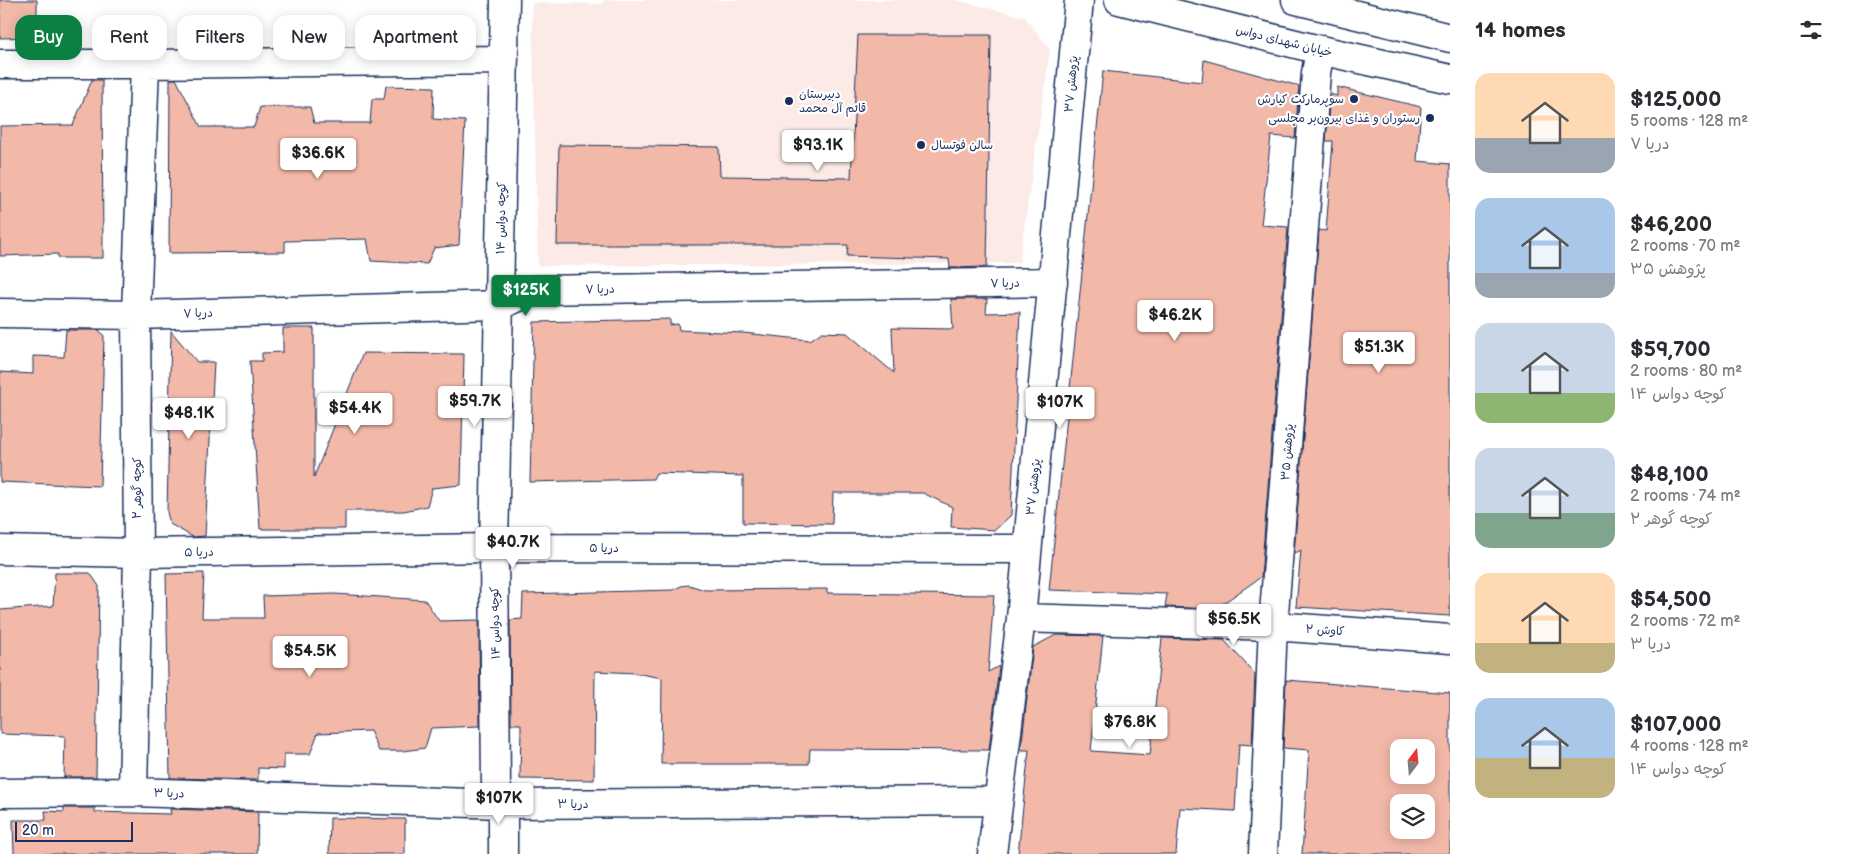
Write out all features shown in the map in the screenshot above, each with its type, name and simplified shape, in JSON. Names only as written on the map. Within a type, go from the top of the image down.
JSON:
[{"type":"street","name":"کوچه دواس ۱۴","points":[[503,854],[503,804],[496,787],[494,548],[505,0]]},
{"type":"street","name":"پژوهش ۳۷","points":[[992,854],[1020,618],[1079,0]]},
{"type":"street","name":"خیابان شهدای دواس","points":[[1119,0],[1320,50],[1450,79]]},
{"type":"street","points":[[1296,0],[1450,38]]},
{"type":"street","name":"پژوهش ۳۵","points":[[1263,854],[1274,626],[1316,73],[1320,50]]},
{"type":"street","points":[[0,64],[504,60]]},
{"type":"street","name":"کوچه گوهر ۲","points":[[133,792],[138,553],[136,315],[145,64]]},
{"type":"street","name":"دریا ۷","points":[[0,313],[136,315],[500,305],[535,290],[1053,282]]},
{"type":"street","name":"دریا ۵","points":[[0,550],[138,553],[494,548],[1027,549]]},
{"type":"street","name":"کاوش ۲","points":[[1020,618],[1274,626],[1450,639]]},
{"type":"street","name":"دریا ۳","points":[[0,792],[133,792],[503,804],[997,801]]},
{"type":"shaded area","name":"دبیرستان قائم آل محمد","points":[[604,0],[956,0],[1025,17],[1050,50],[1019,263],[538,266],[532,3],[603,4]]},
{"type":"building","points":[[0,0],[37,0],[37,15],[15,15],[15,38],[0,38]]},
{"type":"building","points":[[858,35],[991,35],[987,267],[950,268],[949,259],[847,256],[848,245],[557,245],[559,145],[719,147],[720,176],[851,178]]},
{"type":"building","points":[[1204,60],[1299,86],[1295,138],[1271,136],[1261,225],[1288,227],[1261,577],[1215,609],[1165,607],[1167,594],[1049,590],[1103,71],[1202,82]]},
{"type":"building","points":[[170,79],[176,79],[201,127],[254,127],[260,107],[310,107],[314,123],[370,123],[372,99],[384,99],[386,86],[434,87],[433,119],[465,121],[459,245],[434,248],[427,264],[371,261],[367,239],[285,241],[285,252],[169,253]]},
{"type":"building","points":[[92,80],[102,80],[103,258],[58,258],[58,254],[0,256],[0,126],[73,125]]},
{"type":"building","points":[[1337,87],[1421,107],[1417,161],[1450,164],[1450,616],[1296,607],[1301,550],[1294,554],[1319,230],[1326,231],[1333,141],[1326,141],[1330,94],[1337,96]]},
{"type":"building","points":[[951,299],[987,299],[986,313],[1020,312],[1011,515],[995,530],[951,527],[952,507],[923,493],[833,493],[832,524],[743,523],[743,476],[656,473],[653,479],[530,482],[534,322],[670,319],[670,325],[678,324],[679,330],[743,333],[810,340],[822,332],[847,333],[894,373],[892,328],[953,329]]},
{"type":"building","points":[[283,328],[314,328],[314,477],[363,353],[464,354],[461,485],[432,488],[427,506],[404,511],[345,511],[345,529],[260,529],[250,361],[262,361],[262,353],[283,352]]},
{"type":"building","points":[[66,330],[99,330],[104,336],[100,486],[0,482],[0,372],[33,374],[33,356],[64,357]]},
{"type":"building","points":[[171,331],[197,362],[214,362],[205,536],[193,537],[170,524],[167,512]]},
{"type":"building","points":[[55,573],[90,573],[99,586],[96,777],[64,777],[65,736],[0,734],[0,610],[53,606]]},
{"type":"building","points":[[204,573],[202,618],[264,618],[263,596],[335,594],[425,600],[439,621],[479,620],[480,726],[431,728],[425,748],[403,751],[379,751],[370,731],[318,733],[310,754],[284,754],[284,769],[258,768],[258,780],[170,778],[166,574]]},
{"type":"building","points":[[689,585],[705,590],[827,589],[827,593],[994,595],[988,672],[999,666],[989,750],[810,749],[809,764],[661,764],[662,678],[635,673],[595,671],[594,780],[520,779],[521,724],[511,724],[510,620],[522,619],[523,594],[673,590]]},
{"type":"building","points":[[1056,635],[1103,636],[1091,751],[1150,755],[1162,638],[1224,640],[1255,674],[1252,745],[1239,744],[1235,811],[1180,808],[1176,854],[1018,854],[1029,750],[1021,750],[1033,647]]},
{"type":"building","points":[[1286,680],[1450,693],[1450,854],[1302,854],[1309,750],[1283,748]]},
{"type":"building","points":[[64,808],[95,808],[95,812],[171,814],[170,809],[258,812],[257,854],[14,854],[13,820],[46,820],[45,811],[64,812]]},
{"type":"building","points":[[330,818],[405,819],[405,854],[329,854]]},
{"type":"place","name":"سوپرمارکت کیارش","points":[[1354,99]]},
{"type":"place","name":"دبیرستان قائم آل محمد","points":[[789,101]]},
{"type":"place","name":"رستوران و غذای بیرون‌بر مجلسی","points":[[1430,118]]},
{"type":"place","name":"سالن فوتسال","points":[[921,145]]}]
